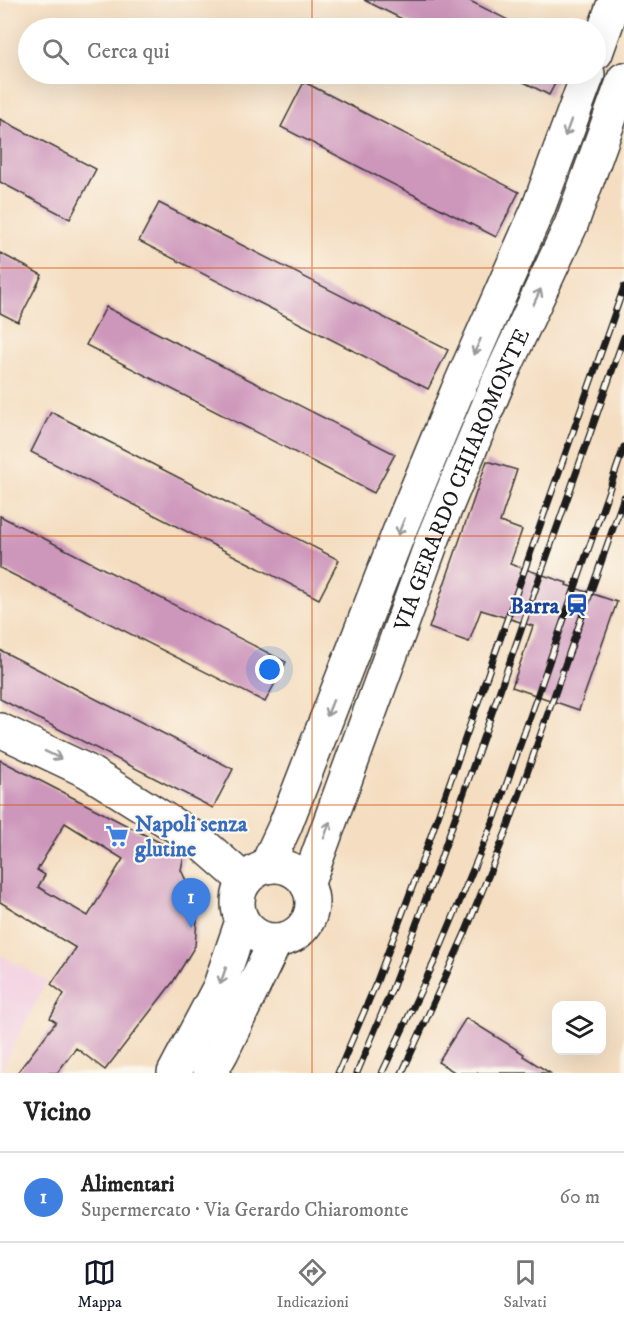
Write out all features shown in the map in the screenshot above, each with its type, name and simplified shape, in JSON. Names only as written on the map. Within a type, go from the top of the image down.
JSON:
[{"type":"street","points":[[606,25],[615,0]]},
{"type":"street","name":"VIA GERARDO CHIAROMONTE","points":[[307,885],[434,536],[499,380],[571,225],[624,79]]},
{"type":"street","name":"VIA GERARDO CHIAROMONTE","points":[[255,874],[285,826],[401,527],[538,209],[584,84]]},
{"type":"street","points":[[0,730],[87,771],[255,874]]},
{"type":"street","points":[[276,866],[294,871],[307,885],[311,896],[311,909],[307,921],[299,931],[276,940],[263,938],[251,932],[242,921],[238,911],[240,890],[255,874],[276,866]]},
{"type":"street","points":[[174,1073],[219,988],[242,921]]},
{"type":"street","points":[[210,1073],[276,940]]},
{"type":"shaded area","points":[[0,955],[47,981],[0,1073]]},
{"type":"building","points":[[364,0],[468,0],[504,18],[400,18]]},
{"type":"building","points":[[303,84],[308,84],[519,192],[496,237],[281,127]]},
{"type":"building","points":[[528,84],[555,84],[549,95]]},
{"type":"building","points":[[0,119],[96,169],[70,219],[0,182]]},
{"type":"building","points":[[159,203],[448,350],[428,389],[139,241]]},
{"type":"building","points":[[0,253],[42,275],[18,322],[0,313]]},
{"type":"building","points":[[106,307],[395,454],[374,493],[86,345]]},
{"type":"building","points":[[51,412],[339,560],[319,599],[31,452]]},
{"type":"building","points":[[487,461],[517,470],[500,522],[522,530],[510,564],[617,602],[579,710],[512,687],[533,626],[481,610],[469,642],[429,628]]},
{"type":"building","points":[[0,516],[286,662],[265,702],[0,568]]},
{"type":"building","points":[[0,650],[233,769],[213,808],[0,699]]},
{"type":"building","points":[[0,760],[184,855],[181,870],[198,906],[195,946],[173,982],[105,1070],[76,1048],[57,1073],[17,1073],[56,1022],[50,1018],[64,994],[51,984],[76,948],[0,902]],"holes":[[[65,823],[123,859],[88,916],[38,887],[45,875],[37,870]]]},
{"type":"building","points":[[466,1018],[550,1073],[456,1073],[438,1062]]},
{"type":"railway","points":[[338,1073],[377,981],[421,864],[624,287]]},
{"type":"railway","points":[[357,1073],[392,989],[437,869],[624,337]]},
{"type":"railway","points":[[382,1073],[436,958],[495,817],[624,447]]},
{"type":"railway","points":[[402,1073],[466,931],[508,827],[624,497]]},
{"type":"place","name":"Barra","points":[[577,605]]},
{"type":"place","name":"Napoli senza glutine","points":[[117,836]]},
{"type":"place","name":"Alimentari","points":[[191,928]]}]
